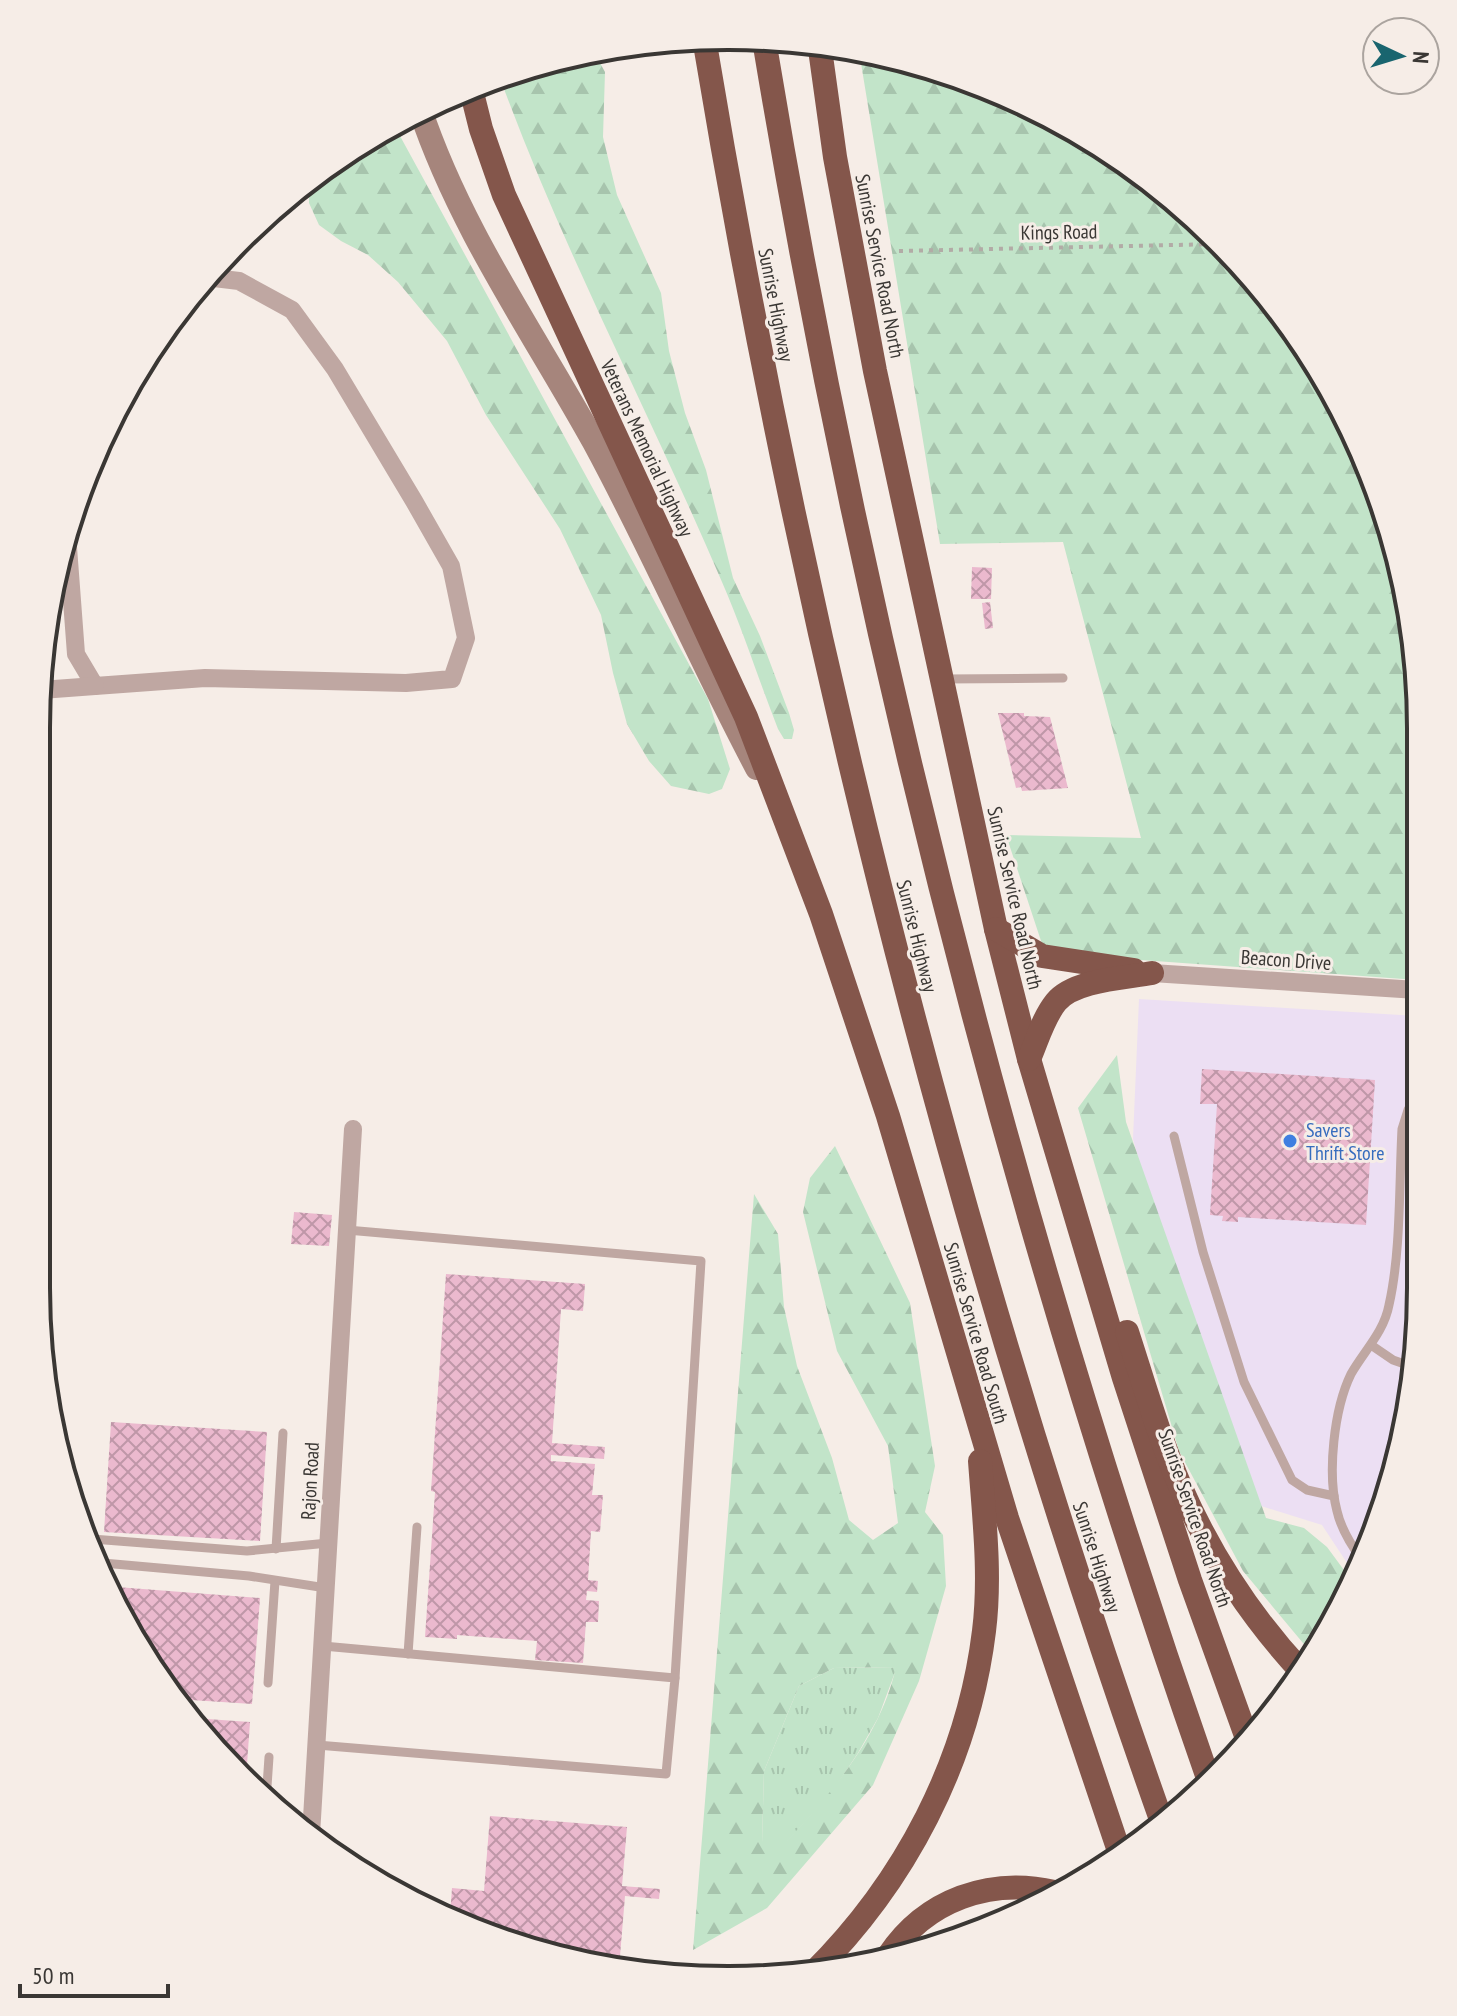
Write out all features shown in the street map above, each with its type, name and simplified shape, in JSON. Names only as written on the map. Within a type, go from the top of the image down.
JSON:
[{"type":"highway","name":"Sunrise Highway","points":[[706,50],[745,269],[799,542],[900,968],[970,1223],[1050,1491],[1159,1812]]},
{"type":"highway","name":"Sunrise Highway","points":[[766,51],[846,481],[941,894],[1058,1315],[1143,1586],[1205,1770]]},
{"type":"highway","name":"Sunrise Service Road North","points":[[821,57],[854,264],[896,476],[996,929],[1029,1059],[1156,1480],[1244,1729]]},
{"type":"highway","name":"Veterans Memorial Highway","points":[[474,100],[504,195],[746,717],[786,825]]},
{"type":"highway","name":"Sunrise Service Road South","points":[[786,825],[857,1017],[977,1422],[1117,1844]]},
{"type":"highway","points":[[996,929],[1042,956],[1152,973]]},
{"type":"highway","points":[[1029,1059],[1052,1008],[1067,992],[1152,973]]},
{"type":"highway","points":[[1066,1183],[1111,1283],[1161,1436],[1194,1516],[1236,1586],[1294,1663]]},
{"type":"highway","points":[[827,1958],[857,1926],[904,1861],[940,1790],[967,1713],[984,1631],[986,1594],[977,1422]]},
{"type":"highway","points":[[897,1945],[920,1921],[963,1895],[1016,1886],[1040,1890]]},
{"type":"main road","points":[[424,122],[436,155],[470,227],[615,481],[786,825]]},
{"type":"street","points":[[51,689],[205,678],[406,683],[452,679],[466,638],[451,566],[335,369],[292,310],[239,281],[220,279]]},
{"type":"street","points":[[70,568],[76,654],[95,686]]},
{"type":"street","name":"Beacon Drive","points":[[1152,973],[1407,989]]},
{"type":"street","name":"Rajon Road","points":[[312,1823],[353,1129]]},
{"type":"lane","points":[[941,679],[1063,678]]},
{"type":"lane","points":[[1355,1548],[1342,1527],[1334,1496],[1339,1410],[1353,1371],[1385,1322],[1389,1306],[1395,1260],[1402,1129],[1407,1113]]},
{"type":"lane","points":[[1174,1136],[1203,1252],[1244,1382],[1292,1480],[1307,1490],[1334,1496]]},
{"type":"lane","points":[[317,1745],[666,1774],[675,1678],[701,1261],[347,1230]]},
{"type":"lane","points":[[1371,1345],[1402,1363]]},
{"type":"lane","points":[[276,1549],[283,1433]]},
{"type":"lane","points":[[408,1654],[417,1527]]},
{"type":"lane","points":[[99,1540],[247,1551],[328,1543]]},
{"type":"lane","points":[[109,1564],[249,1576],[326,1588]]},
{"type":"lane","points":[[268,1683],[275,1581]]},
{"type":"lane","points":[[323,1646],[675,1678]]},
{"type":"lane","points":[[267,1785],[269,1757]]},
{"type":"path","name":"Kings Road","points":[[899,251],[1203,244]]},
{"type":"shaded area","points":[[1139,999],[1407,1015],[1406,1332],[1394,1420],[1384,1463],[1348,1564],[1322,1525],[1261,1506],[1182,1314],[1133,1139]]},
{"type":"green space","points":[[600,62],[605,72],[603,137],[617,195],[661,293],[669,351],[685,413],[706,470],[733,578],[760,636],[789,713],[794,730],[792,739],[784,739],[778,729],[722,582],[579,269],[504,88]]},
{"type":"green space","points":[[861,63],[947,86],[1029,120],[1068,141],[1142,190],[1176,218],[1239,281],[1267,315],[1316,389],[1337,428],[1371,510],[1394,596],[1401,640],[1407,728],[1407,979],[1045,953],[1006,835],[1141,838],[1063,542],[940,544]]},
{"type":"green space","points":[[400,135],[708,699],[730,769],[722,789],[709,794],[671,786],[649,761],[627,724],[601,615],[560,529],[486,415],[447,341],[398,282],[368,255],[319,225],[309,203],[309,195],[315,190]]},
{"type":"green space","points":[[1117,1055],[1126,1122],[1266,1518],[1304,1528],[1327,1547],[1345,1571],[1305,1645],[1243,1571],[1179,1451],[1078,1108]]},
{"type":"green space","points":[[835,1146],[910,1303],[935,1466],[925,1512],[943,1535],[946,1586],[919,1681],[873,1785],[767,1908],[693,1950],[754,1194],[778,1234],[784,1307],[797,1366],[832,1458],[849,1520],[873,1540],[898,1523],[888,1446],[837,1351],[803,1212],[810,1178]],"holes":[[[896,1667],[889,1692],[867,1739],[820,1804],[785,1843],[762,1843],[764,1771],[799,1686],[834,1668]]]},
{"type":"green space","points":[[897,1667],[878,1718],[832,1792],[785,1844],[762,1843],[764,1771],[799,1686],[834,1668]]},
{"type":"building","points":[[972,567],[992,568],[991,599],[971,599]]},
{"type":"building","points":[[990,602],[993,628],[985,629],[982,603]]},
{"type":"building","points":[[998,713],[1050,717],[1068,788],[1022,791],[1021,787],[1016,788]]},
{"type":"building","points":[[1202,1069],[1375,1080],[1366,1225],[1238,1217],[1238,1222],[1222,1221],[1223,1216],[1210,1215],[1217,1104],[1200,1104]]},
{"type":"building","points":[[294,1212],[332,1215],[329,1246],[291,1244]]},
{"type":"building","points":[[446,1274],[585,1284],[583,1311],[561,1309],[552,1443],[605,1447],[604,1459],[551,1455],[551,1461],[595,1464],[592,1495],[603,1495],[600,1532],[591,1531],[588,1580],[598,1581],[597,1592],[587,1591],[586,1600],[599,1601],[598,1622],[586,1622],[583,1663],[535,1660],[537,1641],[457,1635],[457,1639],[425,1637],[435,1492],[431,1491]]},
{"type":"building","points":[[111,1422],[267,1432],[260,1541],[104,1532]]},
{"type":"building","points":[[120,1587],[260,1598],[252,1704],[189,1700],[141,1627]]},
{"type":"building","points":[[205,1719],[250,1722],[247,1765]]},
{"type":"building","points":[[490,1816],[627,1827],[622,1886],[660,1889],[659,1899],[625,1896],[620,1957],[553,1943],[510,1930],[451,1906],[452,1888],[484,1891]]},
{"type":"place","name":"Savers Thrift Store","points":[[1290,1141]]}]
